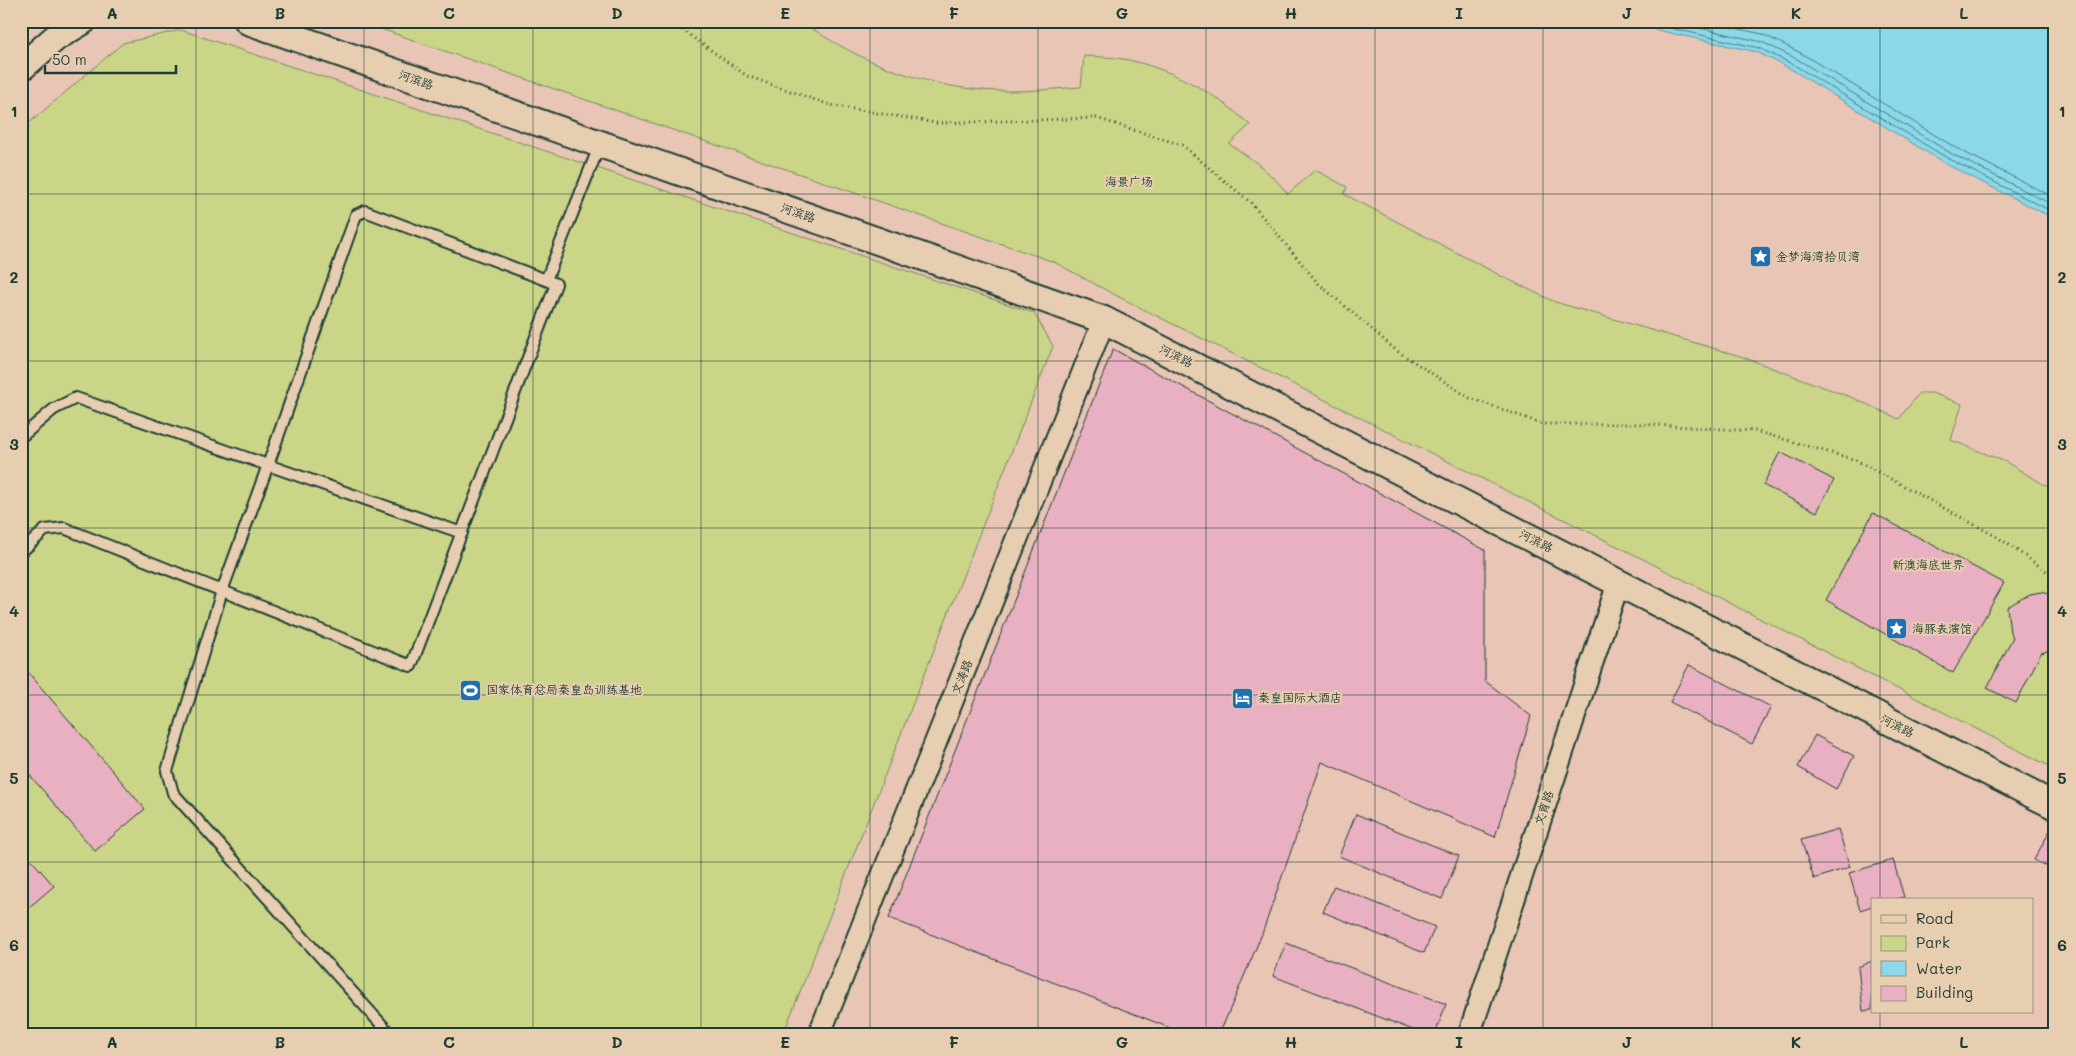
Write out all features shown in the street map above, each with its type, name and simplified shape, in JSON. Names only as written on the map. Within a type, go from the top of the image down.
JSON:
[{"type":"street","points":[[21,68],[54,38],[83,21]]},
{"type":"street","name":"河滨路","points":[[248,21],[1104,320],[1596,572],[1619,581],[1665,607],[2055,806]]},
{"type":"street","name":"文涛路","points":[[819,1035],[1104,320]]},
{"type":"street","name":"文育路","points":[[1469,1035],[1619,581]]},
{"type":"lane","points":[[546,280],[600,144]]},
{"type":"lane","points":[[21,552],[45,530],[64,528],[222,591],[411,666],[556,284],[365,211],[356,215],[222,591],[167,772],[173,793],[391,1035]]},
{"type":"lane","points":[[21,437],[54,409],[76,398],[462,533]]},
{"type":"path","points":[[670,21],[747,76],[830,105],[936,123],[1096,118],[1182,145],[1251,202],[1318,283],[1397,351],[1470,398],[1543,424],[1639,424],[1755,431],[1856,460],[1999,538],[2055,577]]},
{"type":"green space","name":"海景广场","points":[[358,21],[801,21],[848,50],[899,72],[953,86],[981,90],[1026,91],[1081,87],[1084,56],[1133,61],[1165,71],[1196,86],[1224,103],[1250,125],[1229,144],[1261,167],[1288,194],[1315,170],[1347,187],[1344,194],[1555,302],[1740,356],[1853,398],[1899,419],[1919,393],[1932,393],[1962,404],[1951,440],[2006,462],[2055,491],[2055,769],[1635,555],[1117,296],[1054,262]]},
{"type":"green space","name":"国家体育总局秦皇岛训练基地","points":[[181,30],[1034,313],[1053,346],[783,1035],[21,1035],[21,130],[123,43]]},
{"type":"water","points":[[1616,21],[2055,21],[2055,219],[1946,164],[1791,69],[1757,52]]},
{"type":"building","name":"秦皇国际大酒店","points":[[1113,349],[1485,550],[1485,681],[1531,716],[1495,837],[1322,762],[1262,934],[1219,1035],[1188,1035],[889,918]]},
{"type":"building","points":[[1780,452],[1834,480],[1817,512],[1763,485]]},
{"type":"building","points":[[1873,513],[2004,583],[1953,673],[1826,600]]},
{"type":"building","points":[[2041,592],[2055,596],[2055,649],[2041,653],[2016,703],[1987,688],[2013,637],[2010,632],[2007,607],[2030,594]]},
{"type":"building","points":[[21,664],[145,809],[95,851],[21,765]]},
{"type":"building","points":[[1689,665],[1771,707],[1752,744],[1670,702]]},
{"type":"building","points":[[1815,735],[1854,756],[1836,789],[1798,767]]},
{"type":"building","points":[[1356,814],[1459,856],[1442,899],[1339,856]]},
{"type":"building","points":[[2055,821],[2055,871],[2034,860]]},
{"type":"building","points":[[1838,829],[1850,867],[1814,879],[1801,840]]},
{"type":"building","points":[[21,848],[54,886],[21,914]]},
{"type":"building","points":[[1893,860],[1904,897],[1871,898],[1871,906],[1860,910],[1849,873]]},
{"type":"building","points":[[1334,886],[1435,927],[1424,953],[1323,912]]},
{"type":"building","points":[[1286,943],[1446,1004],[1435,1035],[1426,1035],[1273,976]]},
{"type":"building","points":[[1871,961],[1871,1010],[1863,1011],[1858,967]]},
{"type":"place","name":"金梦海湾拾贝湾","points":[[1760,257]]},
{"type":"place","name":"海豚表演馆","points":[[1896,629]]},
{"type":"place","name":"国家体育总局秦皇岛训练基地","points":[[470,690]]},
{"type":"place","name":"秦皇国际大酒店","points":[[1242,698]]},
{"type":"park label","name":"新澳海底世界","points":[[1928,565]]}]
